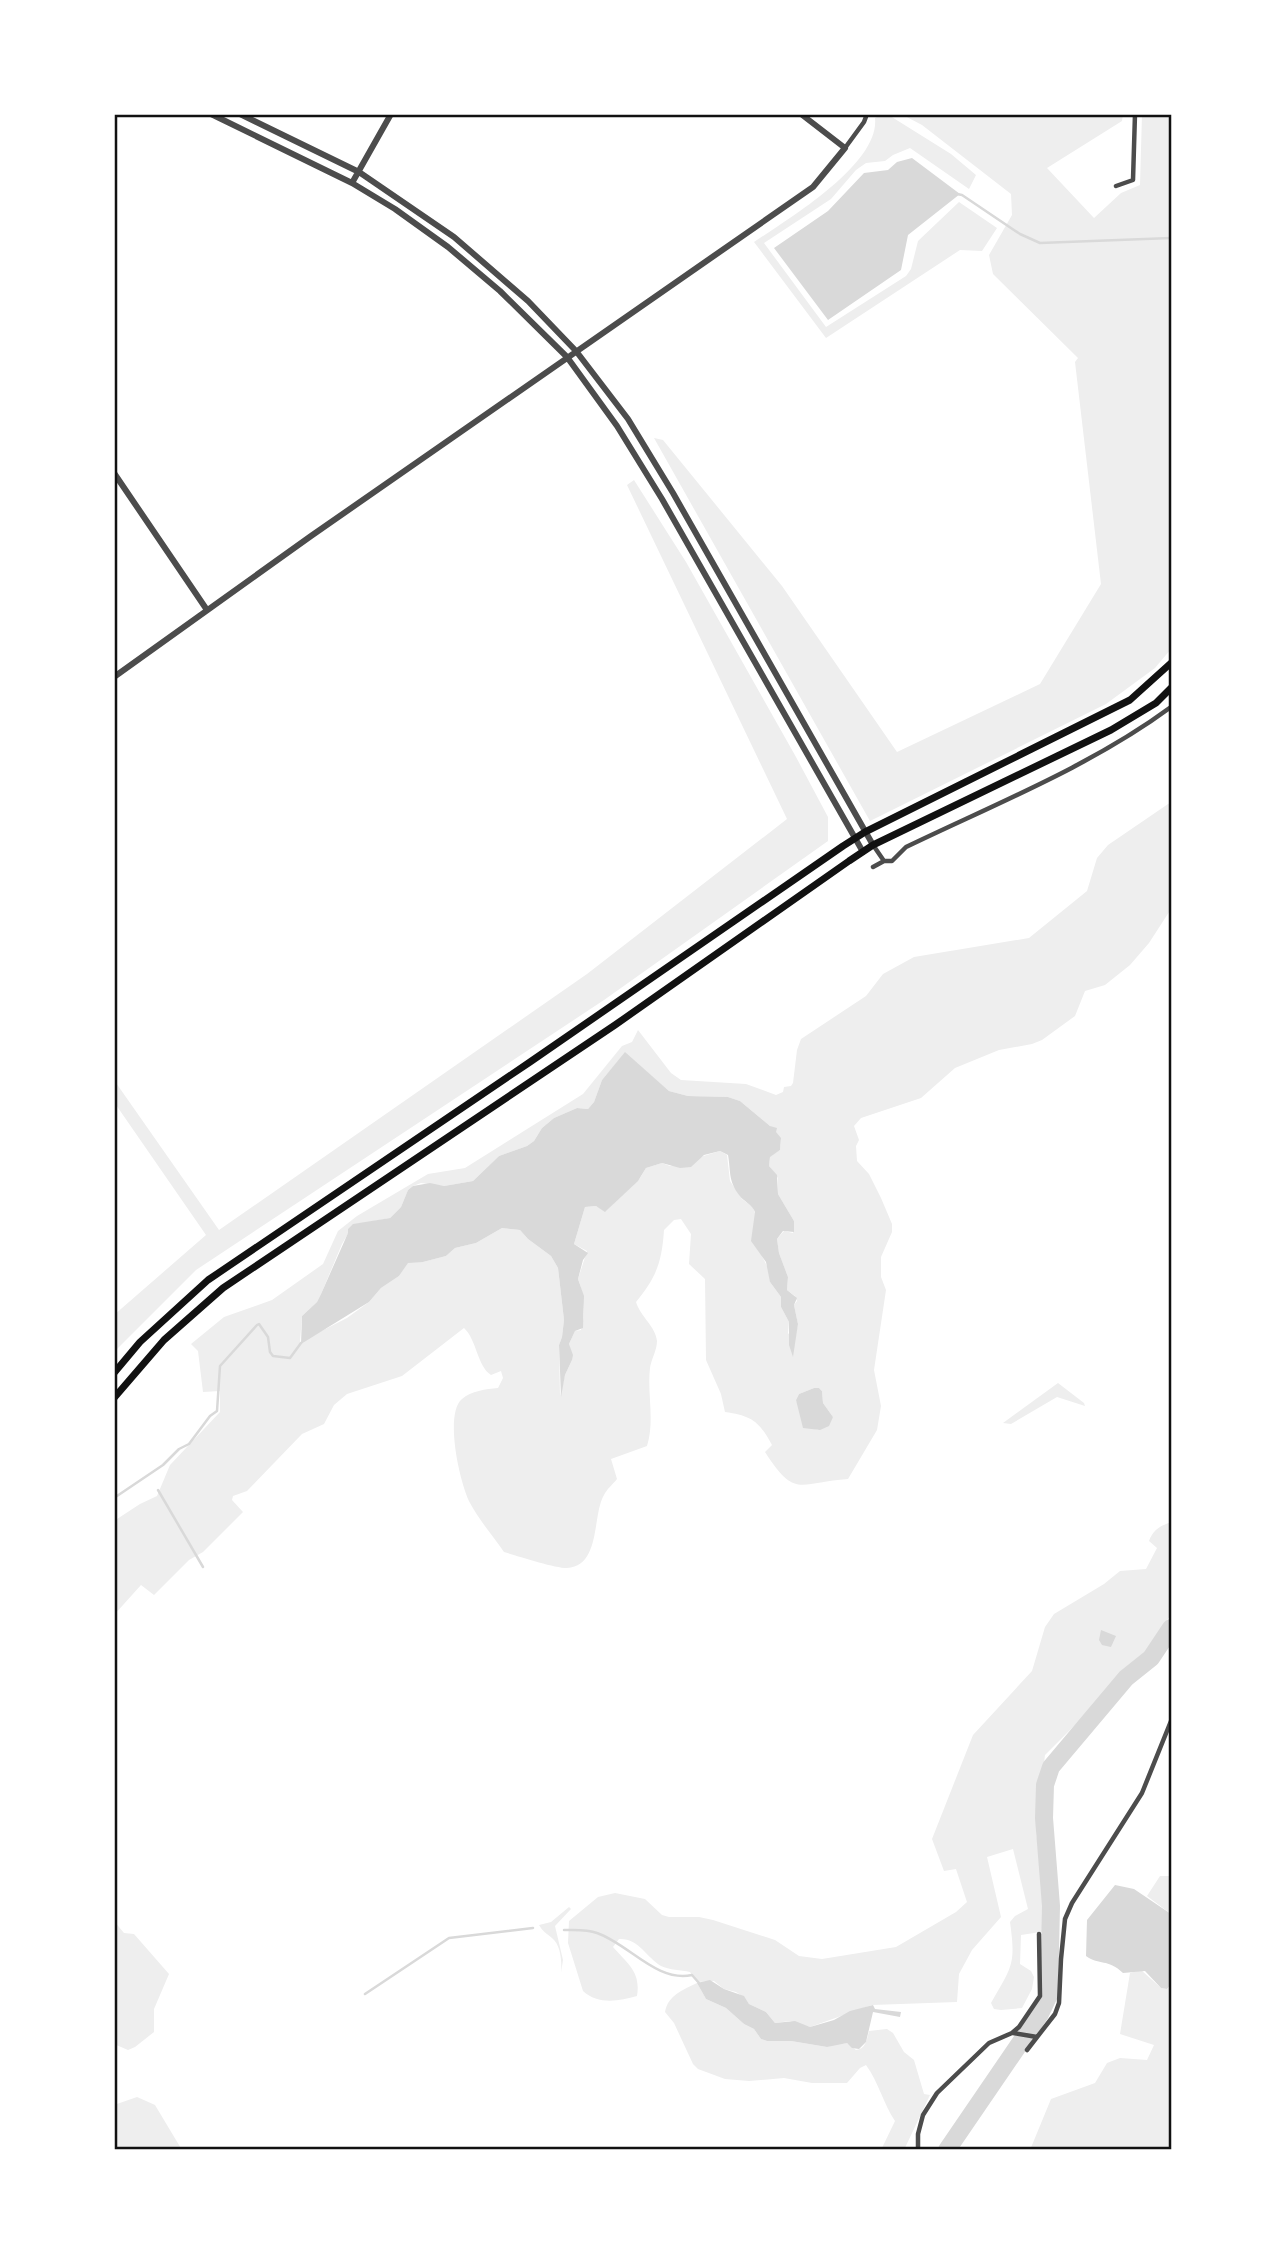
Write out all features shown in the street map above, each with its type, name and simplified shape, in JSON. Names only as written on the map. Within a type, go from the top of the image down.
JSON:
[{"type":"main road","points":[[114,1373],[140,1342],[208,1280],[855,838],[1130,701],[1171,663]]},
{"type":"main road","points":[[114,1398],[164,1340],[223,1288],[615,1025],[873,845],[1111,730],[1156,703],[1171,688]]},
{"type":"street","points":[[211,114],[352,183],[395,209],[448,247],[500,291],[567,357],[617,426],[662,499],[863,852]]},
{"type":"street","points":[[240,114],[359,172],[453,237],[528,301],[576,351],[628,419],[673,493],[884,861]]},
{"type":"street","points":[[352,183],[391,114]]},
{"type":"street","points":[[802,114],[845,148]]},
{"type":"street","points":[[114,677],[813,187],[845,148],[867,114]]},
{"type":"street","points":[[1116,186],[1133,180],[1135,114]]},
{"type":"street","points":[[114,473],[207,610]]},
{"type":"street","points":[[873,867],[884,861],[892,861],[906,847],[1082,762],[1140,730],[1171,707]]},
{"type":"street","points":[[1027,2050],[1055,2014],[1059,2003],[1060,1959],[1065,1919],[1072,1903],[1142,1793],[1171,1721]]},
{"type":"street","points":[[918,2150],[918,2134],[923,2115],[937,2093],[989,2043],[1019,2027],[1040,1996],[1040,1934]]},
{"type":"street","points":[[1012,2033],[1037,2037]]},
{"type":"shaded area","points":[[883,114],[951,154],[976,175],[969,189],[910,148],[885,161],[866,163],[856,170],[831,199],[764,243],[826,327],[906,276],[911,269],[918,241],[959,202],[997,228],[982,251],[960,250],[826,338],[754,242],[809,205],[848,171],[863,154],[873,136],[875,118]]},
{"type":"shaded area","points":[[901,114],[1123,114],[1122,121],[1047,168],[1094,218],[1121,193],[1140,185],[1142,114],[1171,114],[1171,649],[1155,668],[1106,704],[870,821],[654,438],[663,440],[782,586],[897,752],[1040,684],[1101,584],[1075,362],[1078,358],[993,274],[989,255],[1012,215],[1011,194],[922,125]]},
{"type":"shaded area","points":[[912,158],[960,194],[908,235],[901,270],[828,320],[774,248],[828,211],[864,173],[888,170],[897,162]]},
{"type":"shaded area","points":[[634,480],[686,562],[796,757],[828,817],[828,841],[604,1000],[196,1270],[114,1352],[114,1315],[206,1235],[114,1102],[114,1080],[219,1230],[587,974],[787,819],[627,485]]},
{"type":"shaded area","points":[[1171,802],[1171,909],[1149,943],[1130,965],[1105,985],[1085,991],[1075,1016],[1042,1040],[999,1050],[955,1068],[921,1098],[861,1118],[854,1126],[859,1140],[856,1146],[857,1161],[869,1174],[881,1198],[892,1224],[892,1232],[881,1257],[881,1277],[886,1290],[874,1370],[881,1406],[877,1430],[848,1479],[800,1485],[792,1482],[775,1467],[765,1452],[772,1445],[759,1425],[742,1415],[725,1412],[721,1394],[706,1360],[705,1279],[689,1264],[691,1234],[681,1219],[674,1220],[664,1230],[660,1261],[653,1277],[636,1302],[657,1341],[650,1368],[650,1426],[647,1446],[611,1459],[617,1479],[604,1495],[590,1549],[578,1565],[561,1567],[504,1552],[470,1503],[455,1450],[454,1419],[457,1407],[462,1399],[470,1394],[498,1388],[503,1378],[501,1371],[491,1375],[486,1371],[472,1339],[464,1328],[402,1376],[347,1394],[334,1405],[324,1424],[302,1434],[247,1491],[233,1496],[232,1500],[243,1512],[203,1552],[189,1560],[154,1595],[141,1585],[114,1615],[114,1521],[157,1496],[170,1465],[220,1412],[220,1391],[203,1392],[198,1351],[191,1344],[224,1317],[272,1300],[323,1264],[338,1231],[357,1216],[428,1174],[465,1168],[583,1094],[622,1046],[632,1042],[638,1030],[671,1073],[681,1080],[746,1084],[776,1095],[783,1092],[784,1087],[793,1083],[801,1039],[866,996],[883,974],[914,957],[1029,938],[1087,891],[1097,858],[1108,845]],"holes":[[[625,1053],[669,1091],[688,1096],[728,1097],[740,1101],[781,1139],[780,1150],[770,1156],[769,1166],[778,1178],[778,1194],[794,1221],[793,1233],[784,1231],[777,1239],[788,1277],[787,1290],[797,1301],[794,1305],[798,1324],[794,1341],[788,1333],[789,1322],[781,1307],[781,1297],[770,1282],[770,1272],[762,1256],[754,1208],[742,1199],[730,1181],[727,1155],[720,1151],[670,1166],[662,1163],[646,1168],[640,1178],[606,1211],[596,1206],[585,1207],[574,1244],[587,1251],[578,1279],[584,1311],[581,1330],[575,1331],[569,1344],[572,1360],[560,1396],[559,1345],[564,1320],[558,1268],[551,1256],[520,1230],[502,1228],[476,1243],[455,1248],[446,1256],[423,1262],[408,1262],[399,1276],[381,1288],[369,1302],[347,1318],[300,1342],[302,1316],[317,1302],[353,1225],[390,1218],[401,1207],[408,1190],[421,1183],[444,1186],[473,1181],[499,1156],[534,1141],[542,1128],[554,1118],[577,1108],[588,1109],[594,1102],[602,1080]],[[814,1388],[822,1391],[823,1403],[833,1417],[818,1430],[808,1427],[796,1400],[799,1394]]]},
{"type":"shaded area","points":[[625,1052],[669,1091],[688,1096],[728,1097],[740,1101],[770,1126],[777,1128],[776,1132],[781,1138],[780,1150],[770,1157],[769,1166],[777,1175],[778,1194],[794,1221],[794,1232],[783,1231],[777,1239],[788,1277],[787,1290],[797,1298],[794,1305],[798,1324],[793,1357],[789,1345],[789,1322],[781,1307],[781,1297],[770,1282],[766,1262],[751,1241],[755,1212],[735,1190],[730,1176],[728,1155],[720,1151],[704,1155],[691,1167],[680,1168],[662,1163],[646,1168],[638,1181],[605,1212],[596,1206],[585,1207],[574,1244],[588,1253],[583,1260],[578,1279],[584,1296],[583,1328],[575,1331],[569,1344],[573,1355],[565,1375],[561,1397],[559,1345],[564,1320],[558,1268],[551,1256],[520,1230],[502,1228],[476,1243],[455,1248],[446,1256],[408,1263],[399,1276],[381,1288],[369,1302],[301,1344],[302,1316],[317,1302],[348,1229],[353,1224],[390,1218],[401,1207],[408,1190],[413,1186],[430,1183],[444,1186],[473,1181],[499,1156],[534,1141],[542,1128],[554,1118],[577,1108],[588,1109],[594,1102],[602,1080]]},
{"type":"shaded area","points":[[1058,1383],[1085,1406],[1057,1397],[1011,1424],[1003,1423]]},
{"type":"shaded area","points":[[814,1388],[822,1391],[823,1403],[833,1417],[829,1426],[820,1430],[803,1428],[796,1400],[799,1394]]},
{"type":"shaded area","points":[[1171,1522],[1171,1614],[1145,1655],[1045,1755],[1036,1830],[1047,1931],[1021,1935],[1020,1964],[1031,1971],[1034,1977],[1032,1989],[1022,2008],[994,2009],[991,2003],[1011,1965],[1013,1948],[1010,1922],[1028,1909],[1013,1849],[987,1857],[1001,1917],[972,1950],[959,1974],[957,2002],[872,2005],[810,2027],[790,2021],[775,2023],[766,2012],[749,2004],[736,1992],[724,1989],[714,1981],[697,1982],[690,1972],[661,1966],[637,1945],[619,1939],[613,1947],[635,1974],[637,1996],[602,2000],[583,1991],[568,1943],[569,1921],[598,1897],[615,1893],[645,1899],[662,1915],[713,1920],[775,1940],[799,1956],[822,1959],[896,1947],[956,1912],[967,1902],[956,1869],[944,1871],[932,1839],[973,1735],[1032,1671],[1045,1627],[1054,1614],[1104,1584],[1120,1571],[1146,1569],[1157,1548],[1149,1541],[1151,1537],[1157,1529]]},
{"type":"shaded area","points":[[1101,1630],[1116,1636],[1111,1647],[1102,1645],[1099,1640]]},
{"type":"shaded area","points":[[1160,1876],[1171,1876],[1171,1914],[1147,1896]]},
{"type":"shaded area","points":[[1115,1885],[1134,1889],[1171,1914],[1171,1984],[1167,1989],[1161,1988],[1145,1971],[1123,1973],[1112,1965],[1086,1956],[1087,1920]]},
{"type":"shaded area","points":[[569,1907],[571,1909],[555,1926],[563,1960],[561,1973],[559,1949],[539,1925],[551,1922]]},
{"type":"shaded area","points":[[114,1921],[124,1933],[134,1934],[169,1974],[154,2009],[154,2032],[128,2050],[114,2044]]},
{"type":"shaded area","points":[[1141,1970],[1161,1988],[1167,1989],[1171,1984],[1171,2150],[1030,2150],[1051,2099],[1095,2083],[1107,2063],[1120,2058],[1147,2060],[1154,2045],[1120,2034],[1130,1973]]},
{"type":"shaded area","points":[[710,1980],[724,1989],[744,1996],[749,2004],[766,2012],[775,2023],[795,2021],[810,2027],[873,2005],[875,2009],[901,2012],[900,2017],[873,2012],[866,2042],[859,2049],[852,2048],[847,2043],[827,2047],[791,2041],[767,2041],[761,2039],[754,2029],[726,2008],[706,1999],[697,1983]]},
{"type":"shaded area","points":[[697,1983],[706,1999],[726,2008],[754,2029],[761,2039],[767,2041],[791,2041],[827,2047],[847,2043],[856,2050],[864,2046],[869,2031],[887,2029],[893,2033],[904,2052],[914,2060],[924,2094],[930,2095],[904,2150],[881,2150],[895,2121],[866,2065],[847,2083],[812,2083],[784,2078],[749,2081],[725,2079],[698,2069],[693,2064],[674,2023],[665,2012],[673,1997]]},
{"type":"shaded area","points":[[137,2097],[155,2105],[182,2150],[114,2150],[114,2105]]},
{"type":"waterway","points":[[957,194],[1020,234],[1040,243],[1171,238]]},
{"type":"waterway","points":[[114,1498],[189,1444],[210,1416],[217,1411],[220,1366],[257,1325],[259,1324],[268,1337],[273,1356],[290,1358],[301,1343]]},
{"type":"waterway","points":[[158,1490],[203,1567]]},
{"type":"waterway","points":[[947,2150],[1040,2014],[1049,1995],[1051,1906],[1044,1818],[1045,1785],[1051,1767],[1126,1678],[1151,1658],[1171,1628]]},
{"type":"waterway","points":[[365,1994],[449,1938],[533,1928]]},
{"type":"waterway","points":[[564,1930],[597,1933],[655,1968],[679,1976],[692,1975],[699,1983]]}]
